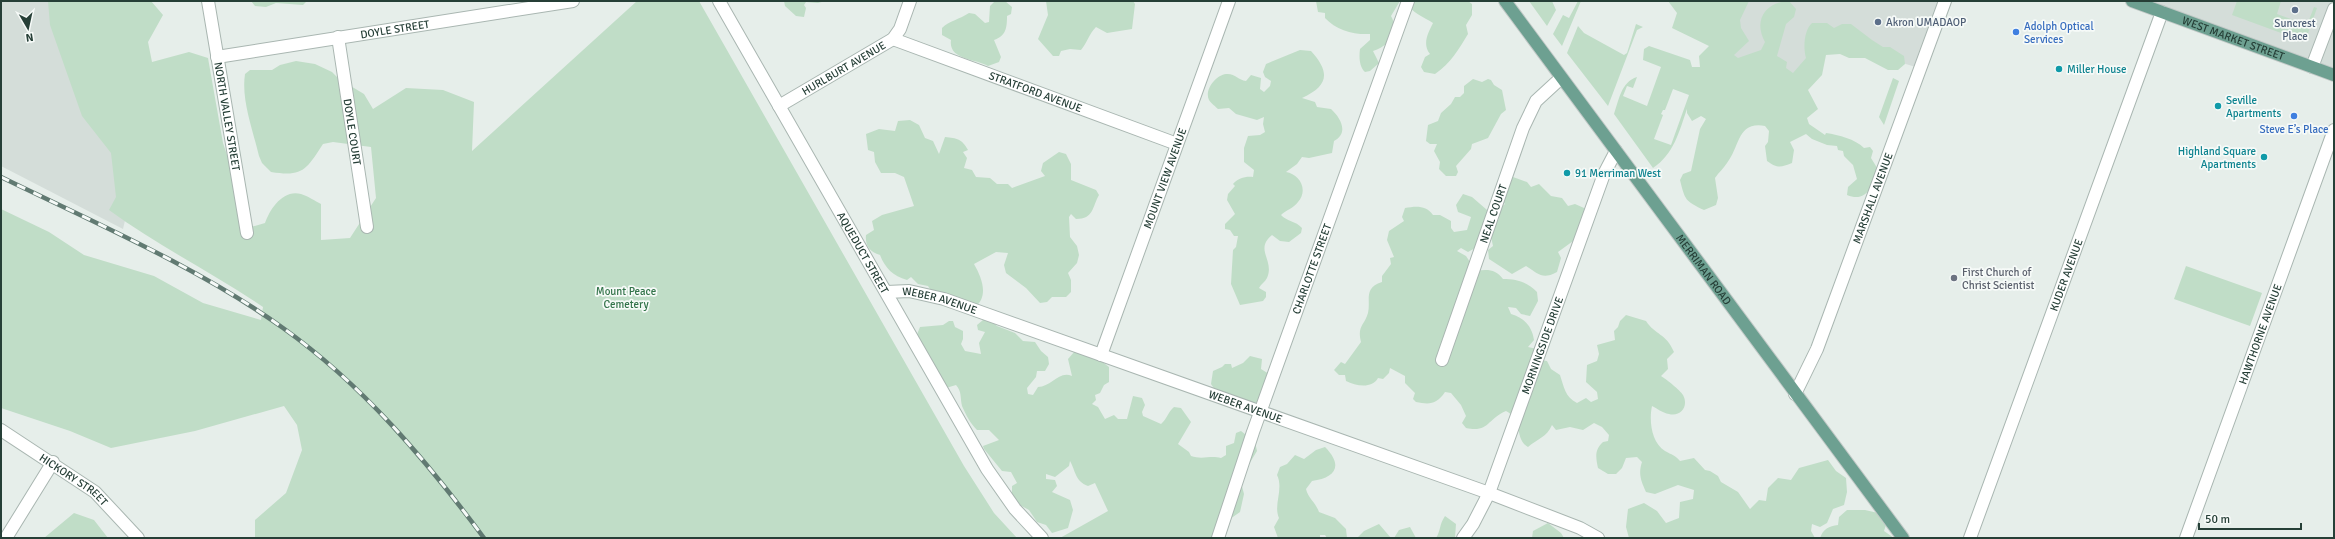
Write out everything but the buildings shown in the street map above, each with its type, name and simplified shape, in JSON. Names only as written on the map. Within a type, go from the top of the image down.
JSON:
[{"type":"main road","name":"MERRIMAN ROAD","points":[[1505,1],[1903,538]]},
{"type":"main road","name":"WEST MARKET STREET","points":[[2132,1],[2334,75]]},
{"type":"street","name":"NORTH VALLEY STREET","points":[[208,1],[247,233]]},
{"type":"street","name":"DOYLE STREET","points":[[217,56],[573,1]]},
{"type":"street","name":"AQUEDUCT STREET","points":[[719,1],[994,479],[1014,509],[1042,538]]},
{"type":"street","name":"HURLBURT AVENUE","points":[[779,106],[893,39],[900,29],[910,1]]},
{"type":"street","name":"MOUNT VIEW AVENUE","points":[[1101,355],[1229,1]]},
{"type":"street","name":"CHARLOTTE STREET","points":[[1218,538],[1260,413],[1408,1]]},
{"type":"street","name":"MARSHALL AVENUE","points":[[1795,394],[1817,349],[1945,1]]},
{"type":"street","points":[[2312,67],[2334,9]]},
{"type":"street","name":"KUDER AVENUE","points":[[1970,538],[2162,12]]},
{"type":"street","name":"DOYLE COURT","points":[[338,37],[367,227]]},
{"type":"street","name":"STRATFORD AVENUE","points":[[893,39],[1177,144]]},
{"type":"street","name":"NEAL COURT","points":[[1442,360],[1523,128],[1536,101],[1561,78]]},
{"type":"street","name":"HAWTHORNE AVENUE","points":[[2186,538],[2334,130]]},
{"type":"street","name":"MORNINGSIDE DRIVE","points":[[1463,538],[1473,524],[1489,493],[1604,174],[1616,151]]},
{"type":"street","name":"WEBER AVENUE","points":[[887,292],[909,291],[944,300],[1489,493],[1580,528],[1598,538]]},
{"type":"street","name":"HICKORY STREET","points":[[1,430],[53,462],[95,492],[138,538]]},
{"type":"street","points":[[6,538],[53,462]]},
{"type":"shaded area","points":[[1,1],[62,1],[148,122],[123,229],[1,166]]},
{"type":"shaded area","points":[[1716,1],[1943,1],[1919,68],[1820,38],[1803,89],[1721,61]]},
{"type":"shaded area","points":[[2132,1],[2334,1],[2334,75]]},
{"type":"green space","name":"Mount Peace Cemetery","points":[[48,1],[151,1],[163,15],[148,42],[152,62],[189,52],[208,58],[223,143],[251,227],[265,223],[274,206],[283,197],[294,193],[301,194],[321,204],[321,240],[350,238],[376,198],[371,147],[333,142],[323,144],[308,166],[303,170],[290,173],[271,172],[262,163],[259,156],[246,105],[244,84],[245,74],[250,70],[272,70],[280,65],[296,61],[315,64],[332,72],[339,79],[364,94],[373,109],[406,88],[443,90],[474,102],[472,151],[637,1],[699,1],[964,466],[994,513],[1017,538],[255,538],[255,520],[286,493],[302,450],[297,425],[284,406],[195,431],[111,448],[70,431],[1,408],[1,209],[49,232],[84,255],[154,276],[203,303],[261,320],[263,307],[147,236],[109,210],[116,197],[111,153],[82,116],[50,25]]},
{"type":"green space","points":[[251,1],[307,1],[303,5],[276,3],[266,7],[255,6]]},
{"type":"green space","points":[[784,1],[825,1],[818,3],[806,2],[804,5],[806,8],[804,17],[796,16],[785,6]]},
{"type":"green space","points":[[995,1],[1005,1],[1012,7],[1011,14],[1007,16],[1005,31],[1001,36],[994,40],[1001,57],[999,62],[988,66],[958,55],[951,47],[951,40],[942,35],[942,28],[969,13],[975,14],[985,23],[989,22],[990,6]]},
{"type":"green space","points":[[1046,1],[1133,1],[1135,4],[1132,29],[1107,33],[1096,27],[1081,50],[1070,49],[1061,51],[1059,56],[1053,56],[1038,39],[1048,15]]},
{"type":"green space","points":[[1316,1],[1400,1],[1391,16],[1394,27],[1391,38],[1383,46],[1373,51],[1379,63],[1370,71],[1365,72],[1363,70],[1360,61],[1360,49],[1370,40],[1370,34],[1352,33],[1334,26],[1325,18],[1325,13],[1318,12]]},
{"type":"green space","points":[[1406,1],[1468,1],[1472,4],[1472,15],[1466,25],[1468,34],[1450,60],[1435,74],[1424,72],[1421,67],[1425,57],[1430,54],[1426,46],[1426,42],[1433,23],[1414,12]]},
{"type":"green space","points":[[1529,1],[1552,1],[1556,10],[1547,26]]},
{"type":"green space","points":[[1578,1],[1581,1],[1562,46],[1553,34],[1563,15],[1569,18]]},
{"type":"green space","points":[[1668,1],[1749,1],[1740,20],[1741,28],[1749,41],[1734,55],[1738,58],[1761,50],[1765,42],[1760,27],[1764,14],[1773,5],[1789,1],[1796,9],[1794,17],[1786,24],[1777,56],[1787,62],[1786,68],[1793,73],[1806,58],[1805,39],[1807,30],[1812,23],[1827,23],[1834,28],[1842,24],[1851,24],[1883,47],[1890,47],[1904,56],[1905,64],[1898,70],[1888,70],[1865,58],[1849,58],[1840,54],[1826,55],[1822,75],[1808,90],[1818,109],[1807,118],[1809,124],[1825,135],[1826,133],[1846,138],[1856,142],[1864,148],[1870,147],[1873,151],[1871,158],[1879,171],[1868,192],[1859,197],[1847,195],[1848,187],[1857,179],[1853,165],[1844,156],[1843,151],[1838,150],[1837,146],[1827,145],[1812,139],[1806,134],[1790,142],[1794,150],[1792,163],[1784,166],[1776,166],[1770,163],[1767,161],[1765,146],[1768,142],[1769,131],[1765,126],[1756,125],[1749,127],[1744,131],[1731,157],[1715,178],[1718,198],[1716,205],[1704,210],[1689,202],[1683,192],[1680,180],[1683,174],[1691,171],[1700,129],[1706,119],[1701,116],[1692,121],[1687,113],[1687,109],[1671,149],[1653,168],[1614,114],[1619,97],[1624,87],[1632,79],[1637,77],[1633,88],[1627,86],[1623,96],[1647,106],[1661,67],[1643,60],[1644,49],[1649,46],[1690,60],[1692,67],[1700,67],[1699,56],[1709,46],[1672,28],[1677,13]],"holes":[[[1673,89],[1689,95],[1671,145],[1654,139],[1663,115],[1661,114],[1663,110],[1665,110]]]},
{"type":"green space","points":[[2237,1],[2281,1],[2277,14],[2307,25],[2314,7],[2317,8],[2306,39],[2303,41],[2232,15]]},
{"type":"green space","points":[[1636,24],[1643,27],[1637,30],[1608,106],[1567,53],[1578,26],[1584,33],[1624,55],[1627,53]]},
{"type":"green space","points":[[1300,50],[1311,51],[1322,66],[1324,72],[1322,84],[1317,89],[1302,98],[1315,102],[1317,107],[1331,109],[1338,117],[1342,125],[1342,130],[1339,138],[1334,141],[1332,153],[1309,158],[1302,157],[1297,164],[1286,172],[1291,173],[1298,179],[1301,183],[1303,192],[1296,204],[1281,215],[1300,226],[1302,228],[1301,233],[1289,242],[1280,241],[1272,235],[1267,240],[1265,250],[1269,272],[1267,278],[1259,288],[1266,292],[1266,297],[1263,301],[1240,305],[1231,284],[1233,250],[1236,247],[1238,236],[1234,236],[1230,230],[1225,229],[1225,224],[1235,214],[1227,200],[1228,194],[1235,186],[1233,184],[1237,180],[1253,177],[1254,170],[1244,162],[1244,148],[1248,136],[1260,135],[1265,132],[1263,124],[1264,117],[1257,120],[1236,114],[1229,108],[1218,109],[1209,100],[1208,92],[1218,77],[1229,74],[1246,81],[1251,75],[1261,78],[1260,89],[1264,92],[1270,86],[1271,81],[1265,77],[1263,72],[1266,64]]},
{"type":"green space","points":[[1893,78],[1899,81],[1884,125],[1879,117]]},
{"type":"green space","points":[[1473,79],[1482,82],[1488,79],[1491,80],[1494,85],[1502,90],[1506,110],[1501,114],[1488,138],[1472,144],[1471,149],[1456,166],[1458,172],[1456,176],[1446,176],[1439,169],[1440,162],[1434,151],[1437,144],[1430,144],[1426,141],[1428,125],[1438,121],[1441,113],[1451,104],[1455,97],[1460,97],[1464,93],[1464,86]]},
{"type":"green space","points":[[910,120],[919,125],[925,138],[933,141],[939,154],[945,137],[959,140],[964,143],[968,150],[963,152],[967,158],[964,168],[972,170],[976,177],[990,178],[997,184],[1008,184],[1012,188],[1045,176],[1041,171],[1043,163],[1059,152],[1066,154],[1071,164],[1071,180],[1096,190],[1099,195],[1092,212],[1089,215],[1076,219],[1071,214],[1069,217],[1070,237],[1077,246],[1079,255],[1077,263],[1068,273],[1071,280],[1071,292],[1066,297],[1052,297],[1047,302],[1040,303],[1026,288],[1006,273],[1004,265],[1008,253],[996,252],[974,264],[980,275],[983,287],[982,298],[975,307],[932,292],[928,286],[918,284],[911,277],[907,280],[894,274],[884,264],[880,255],[868,248],[866,235],[874,230],[872,221],[882,215],[914,206],[904,177],[895,173],[881,173],[875,162],[874,152],[868,150],[866,134],[879,129],[895,131],[898,121]]},
{"type":"green space","points":[[1513,177],[1527,182],[1531,187],[1539,184],[1551,196],[1562,198],[1568,206],[1575,204],[1584,208],[1588,214],[1580,236],[1558,252],[1561,258],[1557,272],[1548,276],[1538,274],[1526,266],[1512,274],[1489,259],[1488,250],[1493,246],[1490,232],[1499,219],[1500,208],[1505,204],[1500,198],[1508,178]]},
{"type":"green space","points":[[1463,194],[1472,197],[1494,216],[1477,247],[1468,252],[1461,248],[1457,251],[1466,256],[1476,271],[1488,270],[1497,273],[1503,279],[1522,282],[1537,292],[1538,301],[1530,316],[1521,314],[1516,308],[1508,307],[1511,314],[1527,323],[1534,340],[1528,347],[1537,349],[1541,360],[1547,361],[1551,369],[1560,375],[1567,395],[1573,401],[1577,403],[1586,398],[1591,402],[1598,399],[1597,392],[1586,382],[1587,365],[1597,361],[1599,354],[1597,345],[1615,340],[1614,331],[1626,315],[1646,321],[1649,326],[1668,341],[1674,352],[1667,359],[1668,369],[1661,376],[1679,390],[1685,399],[1683,410],[1677,414],[1662,412],[1652,406],[1652,430],[1660,447],[1675,456],[1680,461],[1694,458],[1705,470],[1718,476],[1721,482],[1738,492],[1750,509],[1759,500],[1766,501],[1768,488],[1778,478],[1791,480],[1799,468],[1828,460],[1836,471],[1846,478],[1847,492],[1844,505],[1833,509],[1827,523],[1820,527],[1812,524],[1811,531],[1815,538],[1629,538],[1626,527],[1628,509],[1644,503],[1657,511],[1666,523],[1679,518],[1680,502],[1693,499],[1694,490],[1678,485],[1655,494],[1646,492],[1640,470],[1642,462],[1637,457],[1626,458],[1622,468],[1616,474],[1608,474],[1598,468],[1596,457],[1598,448],[1603,442],[1608,441],[1609,435],[1602,427],[1594,423],[1583,430],[1570,427],[1556,430],[1552,425],[1545,435],[1528,447],[1521,439],[1512,415],[1506,411],[1484,427],[1479,429],[1466,428],[1462,423],[1466,416],[1461,405],[1451,393],[1445,392],[1433,403],[1416,402],[1413,399],[1415,393],[1405,383],[1405,376],[1390,368],[1389,373],[1383,379],[1378,378],[1372,384],[1364,386],[1350,383],[1346,381],[1345,375],[1339,375],[1334,370],[1341,362],[1345,364],[1361,342],[1360,329],[1368,313],[1370,291],[1382,282],[1382,276],[1391,264],[1390,258],[1394,257],[1387,240],[1389,231],[1404,221],[1402,217],[1405,208],[1417,207],[1427,209],[1433,215],[1440,215],[1451,221],[1451,228],[1454,232],[1467,230],[1471,217],[1458,212],[1456,205]]},
{"type":"green space","points":[[2186,266],[2262,293],[2250,326],[2174,299]]},
{"type":"green space","points":[[983,320],[992,321],[997,326],[1015,333],[1023,341],[1035,342],[1041,351],[1048,357],[1049,364],[1045,371],[1037,371],[1036,377],[1027,388],[1028,394],[1033,395],[1038,387],[1043,386],[1063,375],[1072,376],[1068,359],[1075,351],[1096,357],[1109,367],[1109,382],[1104,385],[1100,393],[1095,395],[1096,400],[1092,404],[1098,407],[1105,419],[1114,415],[1118,419],[1127,419],[1133,396],[1142,398],[1145,405],[1142,412],[1143,416],[1161,424],[1174,407],[1181,408],[1191,422],[1178,444],[1189,452],[1191,456],[1199,458],[1221,458],[1226,455],[1226,446],[1234,443],[1236,433],[1241,431],[1255,442],[1257,451],[1240,479],[1244,494],[1240,512],[1230,519],[1216,538],[1060,538],[1108,511],[1095,483],[1088,486],[1081,482],[1076,476],[1070,461],[1069,466],[1055,477],[1046,474],[1046,479],[1055,480],[1057,486],[1052,492],[1070,500],[1073,510],[1068,528],[1052,533],[1046,525],[1037,522],[1029,510],[1018,504],[1012,497],[1012,486],[1017,483],[1011,472],[1002,471],[984,449],[983,446],[999,440],[989,430],[977,430],[970,422],[962,406],[960,392],[956,385],[946,388],[924,368],[916,355],[916,338],[920,327],[943,325],[949,321],[953,321],[955,327],[963,331],[963,339],[961,344],[965,351],[981,354],[979,343],[985,332],[978,330],[977,325]]},
{"type":"green space","points":[[1250,356],[1262,359],[1261,369],[1269,374],[1261,401],[1251,404],[1215,390],[1211,384],[1213,371],[1225,364],[1231,364],[1232,368],[1243,363]]},
{"type":"green space","points":[[1325,447],[1334,460],[1334,470],[1326,477],[1312,481],[1306,489],[1308,495],[1319,512],[1335,518],[1346,529],[1347,538],[1327,538],[1325,535],[1320,535],[1320,538],[1278,538],[1274,527],[1279,518],[1277,508],[1279,480],[1277,475],[1280,467],[1287,464],[1295,455],[1304,459],[1316,450]]},
{"type":"green space","points":[[1847,510],[1865,510],[1878,513],[1886,525],[1884,531],[1894,538],[1820,538],[1827,528],[1838,525],[1839,517]]},
{"type":"green space","points":[[74,513],[94,520],[108,538],[44,538]]},
{"type":"green space","points":[[1445,516],[1456,524],[1455,538],[1436,538]]},
{"type":"green space","points":[[1548,523],[1561,533],[1564,538],[1532,538],[1533,531]]},
{"type":"green space","points":[[1379,524],[1391,538],[1357,538],[1364,531]]},
{"type":"green space","points":[[1410,527],[1416,538],[1394,538],[1399,530]]},
{"type":"railway","points":[[1,177],[182,266],[217,285],[283,328],[340,374],[392,425],[439,480],[484,538]]},
{"type":"place","name":"Suncrest Place","points":[[2295,10]]},
{"type":"place","name":"Akron UMADAOP","points":[[1878,22]]},
{"type":"place","name":"Adolph Optical Services","points":[[2016,32]]},
{"type":"place","name":"Miller House","points":[[2059,69]]},
{"type":"place","name":"Seville Apartments","points":[[2218,106]]},
{"type":"place","name":"Steve E’s Place","points":[[2294,116]]},
{"type":"place","name":"Highland Square Apartments","points":[[2264,157]]},
{"type":"place","name":"91 Merriman West","points":[[1567,173]]},
{"type":"place","name":"First Church of Christ Scientist","points":[[1954,278]]}]
